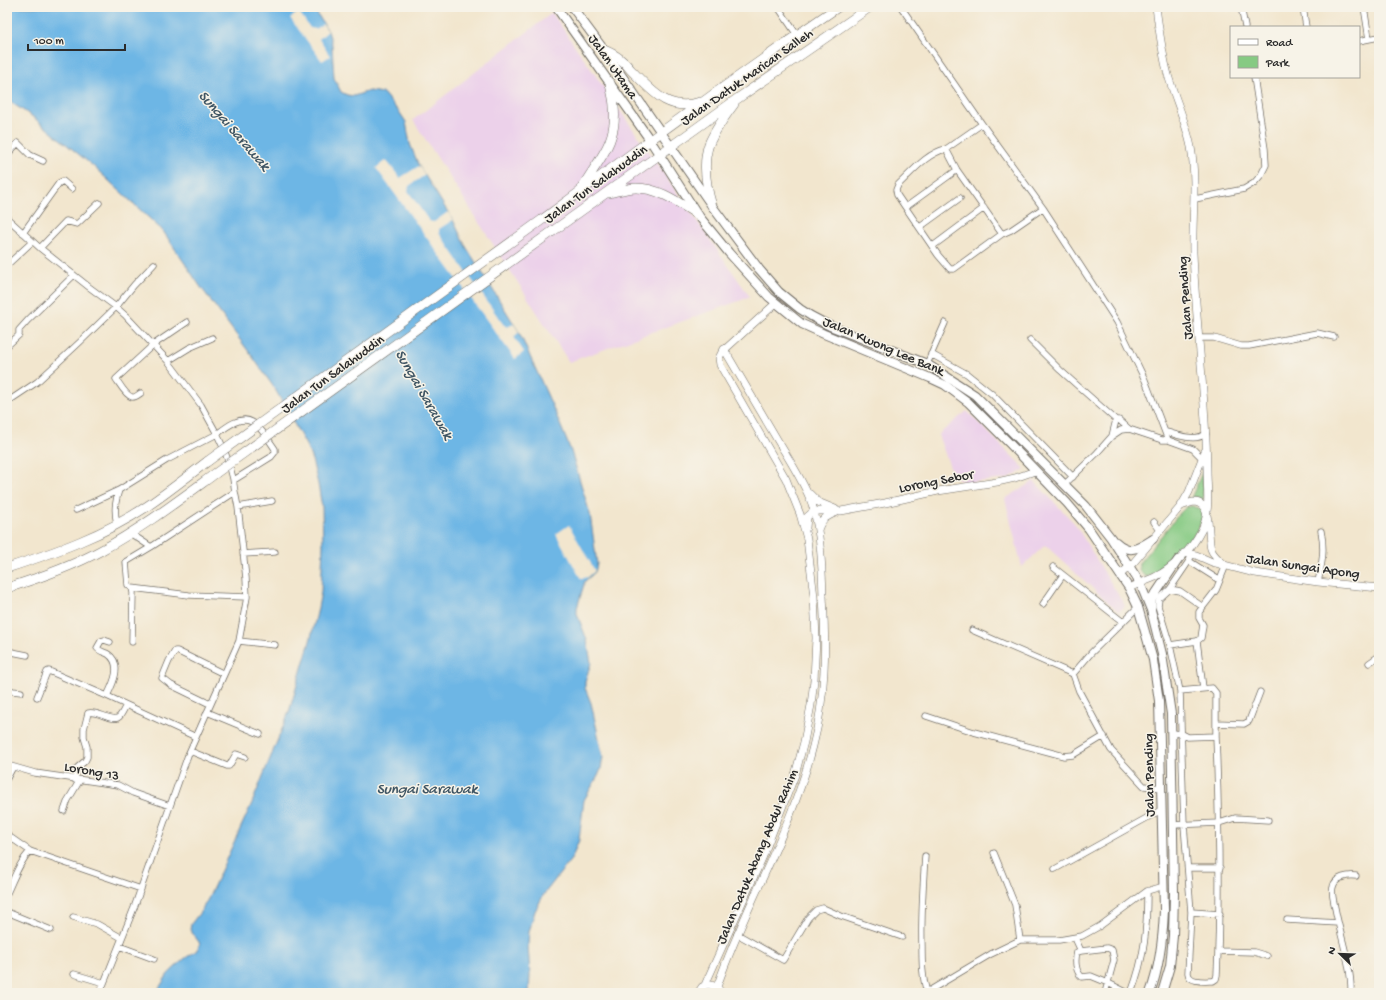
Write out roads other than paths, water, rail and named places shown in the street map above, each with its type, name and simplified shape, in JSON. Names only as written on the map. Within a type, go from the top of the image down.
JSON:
[{"type":"highway","name":"Jalan Datuk Marican Salleh","points":[[650,140],[838,7]]},
{"type":"highway","name":"Jalan Datuk Marican Salleh","points":[[659,155],[870,7]]},
{"type":"highway","points":[[604,50],[622,59],[654,93],[666,101],[680,105],[688,105],[709,98]]},
{"type":"highway","points":[[580,191],[606,149],[614,130],[614,106],[610,83]]},
{"type":"highway","points":[[712,206],[707,183],[706,164],[709,144],[737,100]]},
{"type":"highway","name":"Jalan Tun Salahuddin","points":[[7,568],[57,551],[91,537],[146,507],[650,140]]},
{"type":"highway","name":"Jalan Tun Salahuddin","points":[[7,588],[61,569],[99,552],[130,533],[659,155]]},
{"type":"highway","points":[[607,193],[635,188],[649,189],[664,194],[698,215]]},
{"type":"main road","name":"Jalan Utama","points":[[556,7],[659,155]]},
{"type":"main road","name":"Jalan Utama","points":[[572,7],[671,146]]},
{"type":"main road","name":"Jalan Kwong Lee Bank","points":[[671,146],[712,206],[759,269],[779,292],[800,309],[830,326],[927,364],[976,395],[1086,506],[1111,538],[1129,566]]},
{"type":"main road","name":"Jalan Kwong Lee Bank","points":[[659,155],[698,215],[729,253],[776,303],[802,324],[945,385],[968,402],[1067,503],[1089,529],[1120,575]]},
{"type":"main road","points":[[1111,538],[1125,549],[1130,550],[1139,548],[1152,539]]},
{"type":"main road","points":[[1151,610],[1152,599],[1178,560]]},
{"type":"main road","name":"Jalan Pending","points":[[1129,566],[1140,583],[1151,610],[1168,687],[1172,733],[1173,936],[1170,966],[1162,993]]},
{"type":"main road","name":"Jalan Pending","points":[[1120,575],[1129,588],[1138,608],[1153,660],[1159,701],[1164,886],[1163,934],[1158,963],[1150,993]]},
{"type":"street","points":[[778,7],[797,35]]},
{"type":"street","points":[[901,7],[982,124],[1043,208],[1119,326],[1144,380],[1168,440]]},
{"type":"street","name":"Jalan Pending","points":[[1120,575],[1181,506],[1189,492],[1206,447],[1200,338],[1193,253],[1195,199],[1191,148],[1185,124],[1168,75],[1156,7]]},
{"type":"street","points":[[1240,7],[1245,26]]},
{"type":"street","points":[[1303,7],[1306,26]]},
{"type":"street","points":[[1364,7],[1369,39]]},
{"type":"street","points":[[1360,41],[1379,37]]},
{"type":"street","points":[[1195,199],[1244,189],[1254,183],[1261,175],[1266,165],[1254,78]]},
{"type":"street","points":[[982,124],[946,149],[938,151],[927,159],[898,185],[896,190],[897,195],[943,260],[952,270],[954,269],[1002,234],[1011,230],[1043,208]]},
{"type":"street","points":[[7,155],[18,143],[34,158],[43,162]]},
{"type":"street","points":[[946,149],[957,170],[1002,234]]},
{"type":"street","points":[[906,207],[957,170]]},
{"type":"street","points":[[23,232],[59,183],[63,181],[72,189]]},
{"type":"street","points":[[920,226],[960,198]]},
{"type":"street","points":[[40,248],[66,221],[77,224],[99,203]]},
{"type":"street","points":[[933,246],[984,208]]},
{"type":"street","points":[[7,218],[32,242],[116,307],[168,361],[201,405],[218,434],[234,480],[238,507],[247,597],[239,641],[190,751],[141,889],[100,993]]},
{"type":"street","points":[[7,265],[32,242]]},
{"type":"street","points":[[7,402],[37,382],[116,307],[154,264]]},
{"type":"street","points":[[7,346],[19,335],[19,330],[28,320],[74,275]]},
{"type":"street","points":[[724,349],[776,303]]},
{"type":"street","points":[[142,393],[131,397],[116,378],[154,345],[187,322]]},
{"type":"street","points":[[927,364],[945,323]]},
{"type":"street","points":[[1200,338],[1214,338],[1241,346],[1249,346],[1317,334],[1334,336]]},
{"type":"street","points":[[168,361],[189,348],[212,338]]},
{"type":"street","points":[[1030,340],[1060,370],[1116,420],[1119,420],[1129,429],[1193,449],[1202,458]]},
{"type":"street","name":"Jalan Datuk Abang Abdul Rahim","points":[[717,987],[737,934],[793,810],[805,773],[817,726],[824,678],[825,641],[822,576],[818,532],[814,511],[796,471],[724,349]]},
{"type":"street","name":"Jalan Datuk Abang Abdul Rahim","points":[[698,993],[705,985],[778,819],[795,775],[812,705],[816,638],[814,598],[805,533],[793,494],[786,479],[720,365],[719,358],[724,349]]},
{"type":"street","points":[[932,354],[967,374],[992,394],[1073,477]]},
{"type":"street","points":[[76,510],[119,490],[167,460],[218,434],[228,426],[245,420],[253,422],[275,449],[275,452],[271,457],[234,480]]},
{"type":"street","points":[[1112,436],[1116,420]]},
{"type":"street","points":[[1065,484],[1112,436],[1121,430],[1129,429]]},
{"type":"street","points":[[1166,432],[1193,438],[1206,434]]},
{"type":"street","points":[[1159,642],[1197,641],[1201,638],[1203,625],[1199,618],[1199,612],[1216,590],[1225,565],[1216,558],[1211,549],[1208,514],[1206,447]]},
{"type":"street","name":"Lorong Sebor","points":[[841,511],[938,491],[997,482],[1035,471]]},
{"type":"street","points":[[805,489],[818,502],[841,511]]},
{"type":"street","points":[[117,524],[114,512],[119,490]]},
{"type":"street","points":[[235,492],[126,562],[128,585],[132,588],[189,595],[247,597]]},
{"type":"street","points":[[238,507],[272,501]]},
{"type":"street","points":[[1129,588],[1166,571],[1178,560],[1202,531],[1208,514],[1204,507],[1199,503],[1193,502],[1181,506]]},
{"type":"street","points":[[805,533],[807,517],[814,511],[841,511]]},
{"type":"street","points":[[818,532],[822,520],[841,511]]},
{"type":"street","points":[[1154,522],[1160,530]]},
{"type":"street","points":[[1318,582],[1324,556],[1324,543],[1321,531]]},
{"type":"street","points":[[130,533],[151,547]]},
{"type":"street","points":[[243,554],[275,552]]},
{"type":"street","name":"Jalan Sungai Apong","points":[[1184,553],[1191,558],[1255,573],[1318,582],[1379,588]]},
{"type":"street","points":[[1168,687],[1179,688],[1212,688],[1216,693],[1220,914],[1216,979],[1213,981],[1191,979],[1188,976],[1191,912],[1184,825],[1182,734],[1179,688],[1169,642],[1158,606],[1159,599],[1170,589],[1191,558],[1220,580]]},
{"type":"street","points":[[1053,567],[1123,622]]},
{"type":"street","points":[[1043,604],[1063,575]]},
{"type":"street","points":[[132,588],[134,618],[132,642]]},
{"type":"street","points":[[1170,589],[1180,591],[1203,607]]},
{"type":"street","points":[[1073,674],[1091,654],[1138,608]]},
{"type":"street","points":[[972,630],[1073,674],[1079,691],[1111,750],[1144,786],[1161,788]]},
{"type":"street","points":[[107,696],[116,677],[115,663],[108,654],[99,651],[97,648],[100,641],[104,640],[110,642]]},
{"type":"street","points":[[239,641],[275,645]]},
{"type":"street","points":[[1197,641],[1204,688]]},
{"type":"street","points":[[7,651],[27,655]]},
{"type":"street","points":[[210,704],[171,685],[162,678],[169,661],[174,651],[177,651],[224,674]]},
{"type":"street","points":[[1369,663],[1379,656]]},
{"type":"street","points":[[37,696],[47,672],[49,671],[196,737]]},
{"type":"street","points":[[7,684],[8,689],[21,692]]},
{"type":"street","points":[[1216,723],[1244,724],[1249,721],[1260,692]]},
{"type":"street","points":[[64,811],[78,780],[77,768],[85,761],[87,757],[84,729],[88,713],[94,712],[114,719],[118,718],[126,705]]},
{"type":"street","points":[[207,712],[260,734]]},
{"type":"street","points":[[926,716],[974,732],[1064,756],[1072,755],[1104,736]]},
{"type":"street","points":[[1172,733],[1182,734],[1188,738],[1216,736]]},
{"type":"street","points":[[190,751],[227,766],[229,766],[236,754],[245,757]]},
{"type":"street","points":[[7,778],[10,766]]},
{"type":"street","name":"Lorong 13","points":[[10,766],[34,773],[118,785],[133,793],[170,806]]},
{"type":"street","points":[[1055,869],[1161,810]]},
{"type":"street","points":[[1173,825],[1219,823],[1235,818],[1268,820]]},
{"type":"street","points":[[7,835],[30,852],[141,889]]},
{"type":"street","points":[[7,893],[18,868],[30,852]]},
{"type":"street","points":[[994,853],[1015,905],[1020,940]]},
{"type":"street","points":[[925,856],[921,914],[922,959],[924,984],[927,992],[991,954],[1020,940],[1058,940],[1075,938],[1087,934],[1147,891],[1164,886]]},
{"type":"street","points":[[1188,868],[1220,868]]},
{"type":"street","points":[[1351,993],[1352,981],[1338,923],[1332,887],[1336,881],[1349,875],[1356,876]]},
{"type":"street","points":[[1131,993],[1144,952],[1147,923],[1147,891]]},
{"type":"street","points":[[737,934],[783,960],[808,918],[816,910],[823,908],[902,938]]},
{"type":"street","points":[[7,912],[51,930]]},
{"type":"street","points":[[1191,912],[1220,914]]},
{"type":"street","points":[[73,916],[97,924],[122,938]]},
{"type":"street","points":[[1287,920],[1338,923]]},
{"type":"street","points":[[1075,938],[1081,951]]},
{"type":"street","points":[[119,946],[154,959]]},
{"type":"street","points":[[1104,993],[1108,982],[1114,960],[1112,950],[1107,948],[1077,952],[1076,965],[1079,974],[1082,977],[1091,976],[1108,982],[1128,993]]},
{"type":"street","points":[[1218,951],[1254,952],[1267,956]]},
{"type":"street","points":[[74,974],[104,983]]},
{"type":"street","points":[[705,985],[717,987],[722,993]]},
{"type":"water","name":"Sungai Sarawak","points":[[7,7],[313,7],[328,31],[332,44],[334,78],[341,92],[354,96],[369,91],[383,93],[400,113],[406,122],[410,144],[419,166],[453,220],[465,245],[519,332],[571,451],[590,514],[597,564],[595,572],[585,581],[577,608],[577,614],[587,640],[591,663],[585,681],[585,688],[591,703],[603,757],[598,776],[584,800],[579,840],[572,858],[544,894],[535,911],[529,932],[528,945],[530,975],[529,993],[156,993],[168,974],[184,959],[196,951],[200,945],[190,930],[191,924],[208,899],[252,803],[289,712],[310,641],[321,592],[323,545],[322,507],[312,460],[307,447],[275,389],[200,286],[163,231],[93,166],[33,117],[12,103],[7,96]]}]
